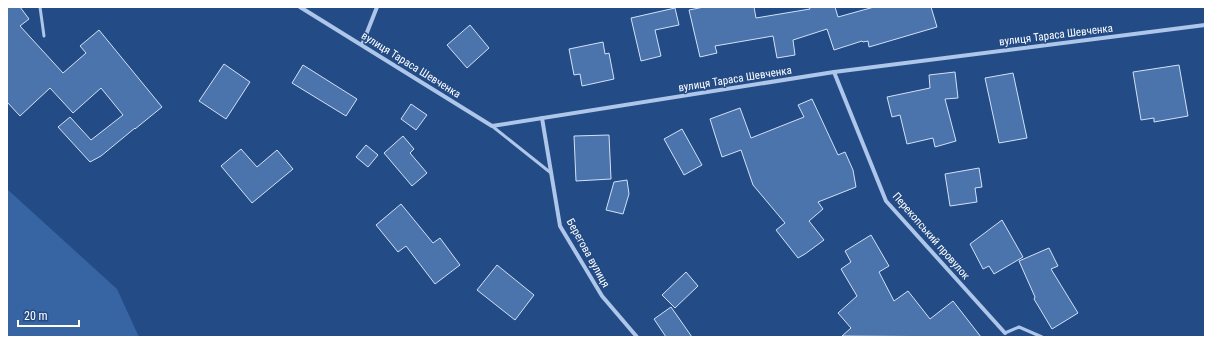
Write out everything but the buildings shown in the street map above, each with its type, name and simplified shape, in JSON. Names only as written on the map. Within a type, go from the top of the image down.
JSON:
[{"type":"street","name":"вулиця Тараса Шевченка","points":[[300,7],[492,126],[834,72],[1205,25]]},
{"type":"street","points":[[362,45],[376,7]]},
{"type":"street","name":"Перекопський провулок","points":[[834,72],[886,201],[1005,333]]},
{"type":"street","name":"Берегова вулиця","points":[[542,118],[560,226],[602,296],[637,337]]},
{"type":"lane","points":[[40,7],[44,36]]},
{"type":"lane","points":[[492,126],[551,173]]},
{"type":"lane","points":[[1005,333],[1019,327],[1042,337]]},
{"type":"shaded area","points":[[7,189],[117,289],[139,337],[7,337]]}]
